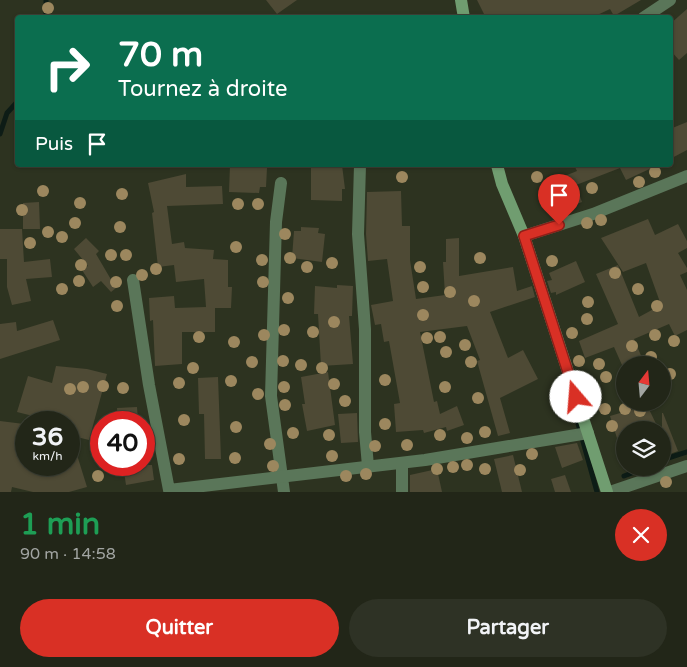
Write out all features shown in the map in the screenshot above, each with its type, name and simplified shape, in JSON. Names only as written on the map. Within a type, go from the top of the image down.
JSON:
[{"type":"street","points":[[461,0],[464,15]]},
{"type":"street","points":[[648,15],[670,0]]},
{"type":"street","points":[[360,167],[358,234],[365,329],[364,432],[368,466]]},
{"type":"street","points":[[498,167],[524,236],[609,492],[687,466]]},
{"type":"street","points":[[524,236],[593,214],[687,176]]},
{"type":"street","points":[[280,183],[276,222],[270,360],[271,396],[284,492]]},
{"type":"street","points":[[133,280],[148,385],[169,491],[402,463],[508,448],[588,433]]},
{"type":"street","points":[[402,463],[402,492]]},
{"type":"building","points":[[266,0],[297,0],[277,14]]},
{"type":"building","points":[[477,0],[641,0],[616,15],[613,15],[610,9],[597,15],[484,15]]},
{"type":"building","points":[[687,9],[687,53],[679,60],[673,53],[673,21]]},
{"type":"building","points":[[687,122],[687,150],[673,157],[673,128]]},
{"type":"building","points":[[230,167],[267,168],[266,187],[260,187],[259,193],[229,192]]},
{"type":"building","points":[[311,167],[342,167],[345,189],[342,189],[342,201],[311,200]]},
{"type":"building","points":[[575,167],[654,167],[626,180],[620,168],[576,185],[582,202],[552,213],[540,186],[577,171]]},
{"type":"building","points":[[186,174],[186,187],[222,186],[223,204],[167,206],[172,244],[184,242],[185,248],[214,250],[213,259],[228,260],[228,287],[232,287],[231,308],[215,308],[215,332],[182,332],[182,364],[155,366],[153,320],[150,321],[149,298],[174,296],[175,308],[206,307],[204,279],[176,282],[174,265],[158,267],[152,213],[154,212],[148,183]]},
{"type":"building","points":[[401,191],[402,226],[410,226],[410,260],[416,299],[445,295],[443,262],[446,262],[446,239],[459,238],[459,276],[513,267],[517,291],[532,286],[535,297],[490,312],[508,358],[523,350],[538,379],[500,398],[510,433],[498,436],[477,361],[480,360],[467,326],[420,332],[434,402],[437,401],[440,414],[457,406],[464,425],[447,431],[446,427],[424,433],[423,430],[396,432],[394,404],[400,403],[389,341],[384,342],[381,324],[375,325],[371,305],[393,301],[387,259],[368,261],[366,234],[367,192]]},
{"type":"building","points":[[39,202],[40,229],[23,229],[23,203]]},
{"type":"building","points":[[648,219],[655,235],[678,224],[687,241],[687,248],[678,253],[687,268],[687,272],[680,275],[687,290],[687,330],[675,336],[669,324],[634,339],[641,356],[618,356],[614,347],[585,358],[579,341],[618,324],[596,274],[618,265],[639,317],[661,305],[646,263],[623,272],[601,238]]},
{"type":"building","points":[[301,227],[319,228],[318,233],[325,234],[322,262],[292,258],[294,231],[301,231]]},
{"type":"building","points":[[0,229],[22,229],[24,262],[50,259],[52,277],[26,279],[31,301],[12,305],[7,287],[7,259],[0,259]]},
{"type":"building","points":[[86,238],[99,251],[96,254],[116,288],[111,292],[101,281],[93,287],[82,270],[88,266],[74,249]]},
{"type":"building","points":[[576,261],[585,282],[556,295],[556,292],[551,293],[547,281],[552,280],[549,273]]},
{"type":"building","points":[[337,285],[353,286],[352,316],[349,316],[353,364],[321,366],[318,314],[314,314],[315,286],[337,288]]},
{"type":"building","points":[[53,320],[60,340],[0,359],[0,324],[16,322],[17,331]]},
{"type":"building","points":[[56,366],[87,369],[107,374],[97,411],[90,411],[89,440],[80,438],[80,411],[17,411],[28,376],[52,383]]},
{"type":"building","points":[[328,372],[335,425],[307,431],[302,404],[305,404],[301,377]]},
{"type":"building","points":[[218,377],[221,459],[205,459],[204,414],[199,414],[198,378]]},
{"type":"building","points":[[137,407],[137,411],[117,411],[117,408]]},
{"type":"building","points":[[627,411],[650,411],[655,421],[616,421],[616,435],[610,416]]},
{"type":"building","points":[[357,413],[358,442],[341,443],[338,414]]},
{"type":"building","points":[[663,413],[666,421],[662,421]]},
{"type":"building","points":[[0,421],[15,423],[15,476],[80,476],[80,465],[87,487],[69,492],[33,492],[12,487],[11,492],[0,492]]},
{"type":"building","points":[[671,433],[678,451],[671,454]]},
{"type":"building","points":[[577,443],[583,460],[562,468],[555,447]]},
{"type":"building","points":[[513,455],[522,492],[502,492],[494,459]]},
{"type":"building","points":[[437,469],[442,492],[410,492],[410,475]]},
{"type":"building","points":[[565,475],[571,492],[555,492],[551,479]]},
{"type":"building","points":[[125,476],[153,476],[154,480],[126,485]]},
{"type":"waterway","points":[[46,0],[46,15]]},
{"type":"waterway","points":[[0,134],[7,113],[15,104]]},
{"type":"waterway","points":[[574,409],[597,492]]},
{"type":"waterway","points":[[671,457],[687,452]]},
{"type":"route","points":[[559,225],[524,236],[576,397]]}]
